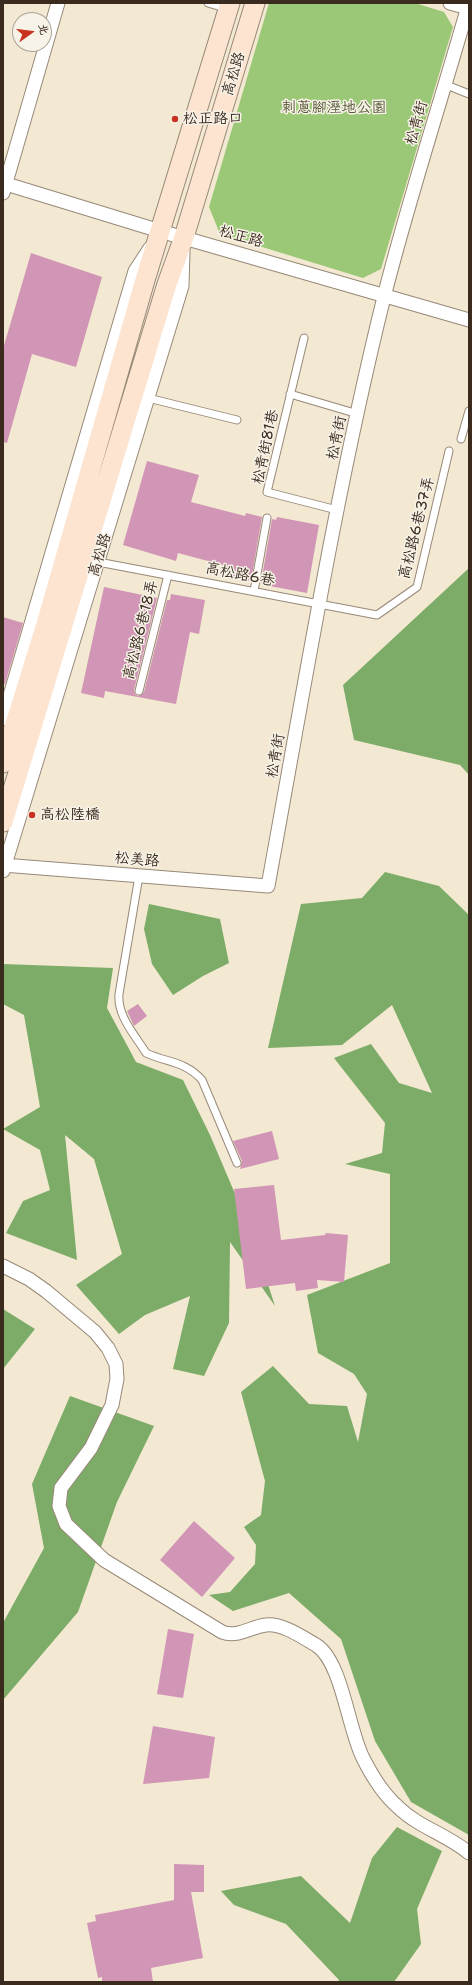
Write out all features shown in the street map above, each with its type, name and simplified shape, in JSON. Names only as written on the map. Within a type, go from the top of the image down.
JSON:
[{"type":"street","points":[[4,186],[58,3]]},
{"type":"street","name":"高松路","points":[[3,822],[167,284],[184,237],[255,3]]},
{"type":"street","points":[[450,3],[468,6]]},
{"type":"street","name":"高松路","points":[[3,763],[48,616],[145,280],[229,6]]},
{"type":"street","name":"松青街","points":[[268,886],[337,510],[358,414],[385,296],[444,84],[468,6]]},
{"type":"street","name":"松正路","points":[[4,186],[469,320]]},
{"type":"street","name":"高松路","points":[[3,719],[135,271],[160,231]]},
{"type":"street","name":"高松路","points":[[4,867],[182,286],[184,237]]},
{"type":"street","name":"松美路","points":[[4,867],[268,886]]},
{"type":"street","points":[[3,1266],[29,1279],[95,1332],[108,1348],[116,1364],[117,1379],[112,1405],[91,1448],[61,1488],[59,1506],[66,1524],[104,1560],[222,1632],[237,1634],[266,1625],[280,1626],[317,1646],[324,1652],[332,1664],[354,1739],[362,1758],[378,1784],[398,1808],[469,1853]]},
{"type":"lane","points":[[208,3],[229,6]]},
{"type":"lane","points":[[444,84],[469,94]]},
{"type":"lane","name":"松青街81巷","points":[[304,338],[267,492],[337,510]]},
{"type":"lane","points":[[290,394],[358,414]]},
{"type":"lane","points":[[148,398],[237,420]]},
{"type":"lane","points":[[461,440],[469,411]]},
{"type":"lane","name":"高松路6巷37弄","points":[[377,615],[417,587],[449,451]]},
{"type":"lane","points":[[254,591],[267,518]]},
{"type":"lane","name":"高松路6巷","points":[[98,562],[377,615]]},
{"type":"lane","name":"高松路6巷18弄","points":[[139,691],[168,575]]},
{"type":"lane","points":[[139,876],[118,994],[118,1004],[121,1013],[146,1053],[193,1070],[202,1080],[237,1163]]},
{"type":"green space","name":"刺蔥腳溼地公園","points":[[269,3],[415,3],[444,12],[453,27],[381,269],[363,278],[220,234],[209,207]]},
{"type":"green space","points":[[469,568],[469,775],[460,765],[354,740],[343,685]]},
{"type":"green space","points":[[385,872],[439,886],[469,915],[469,1835],[411,1802],[375,1741],[341,1639],[289,1593],[233,1611],[209,1595],[230,1592],[255,1564],[256,1545],[244,1527],[261,1515],[265,1481],[241,1392],[273,1366],[309,1404],[347,1406],[358,1442],[367,1394],[354,1374],[318,1353],[307,1295],[390,1263],[390,1174],[345,1164],[382,1153],[385,1123],[334,1058],[371,1044],[399,1083],[432,1093],[392,1005],[342,1045],[268,1048],[301,904],[362,898]]},
{"type":"green space","points":[[149,904],[220,919],[229,963],[203,976],[173,995],[152,964],[144,929]]},
{"type":"green space","points":[[3,964],[113,968],[107,1008],[136,1062],[183,1080],[210,1135],[250,1229],[275,1306],[230,1242],[229,1323],[204,1376],[173,1369],[190,1296],[145,1315],[119,1334],[76,1285],[122,1254],[94,1159],[65,1135],[77,1260],[6,1233],[23,1201],[50,1190],[40,1150],[3,1129],[40,1107],[24,1015],[3,1004]]},
{"type":"green space","points":[[3,1309],[35,1329],[3,1369]]},
{"type":"green space","points":[[70,1396],[154,1426],[117,1502],[78,1612],[3,1700],[3,1623],[44,1548],[32,1484]]},
{"type":"green space","points":[[397,1827],[442,1851],[417,1909],[421,1944],[394,1982],[338,1982],[339,1980],[286,1924],[234,1905],[221,1891],[301,1876],[350,1923],[372,1858]]},
{"type":"building","points":[[31,253],[102,277],[76,367],[32,354],[7,443],[3,442],[3,349]]},
{"type":"building","points":[[147,461],[199,475],[191,502],[245,516],[246,513],[262,517],[251,581],[232,577],[234,568],[178,553],[176,561],[123,545]]},
{"type":"building","points":[[277,517],[319,525],[307,593],[264,585],[265,584],[261,583],[272,519],[276,520]]},
{"type":"building","points":[[104,587],[157,598],[134,690],[135,694],[138,696],[144,692],[167,600],[170,600],[171,594],[205,600],[199,634],[190,632],[176,704],[105,691],[104,698],[81,693]]},
{"type":"building","points":[[3,617],[23,623],[5,684],[3,684]]},
{"type":"building","points":[[138,1004],[147,1016],[134,1026],[127,1011]]},
{"type":"building","points":[[272,1131],[279,1159],[240,1169],[242,1161],[233,1141]]},
{"type":"building","points":[[274,1185],[281,1240],[325,1235],[326,1233],[348,1235],[344,1282],[317,1280],[318,1288],[296,1291],[295,1283],[246,1289],[234,1189]]},
{"type":"building","points":[[194,1521],[235,1558],[202,1597],[160,1560]]},
{"type":"building","points":[[168,1629],[194,1634],[183,1698],[157,1694]]},
{"type":"building","points":[[153,1726],[215,1737],[209,1778],[143,1784]]},
{"type":"building","points":[[174,1864],[204,1865],[204,1892],[191,1892],[203,1958],[151,1968],[153,1982],[102,1982],[102,1977],[98,1978],[87,1923],[96,1921],[95,1915],[174,1900]]},
{"type":"place","name":"松正路口","points":[[175,119]]},
{"type":"place","name":"高松陸橋","points":[[32,815]]}]
